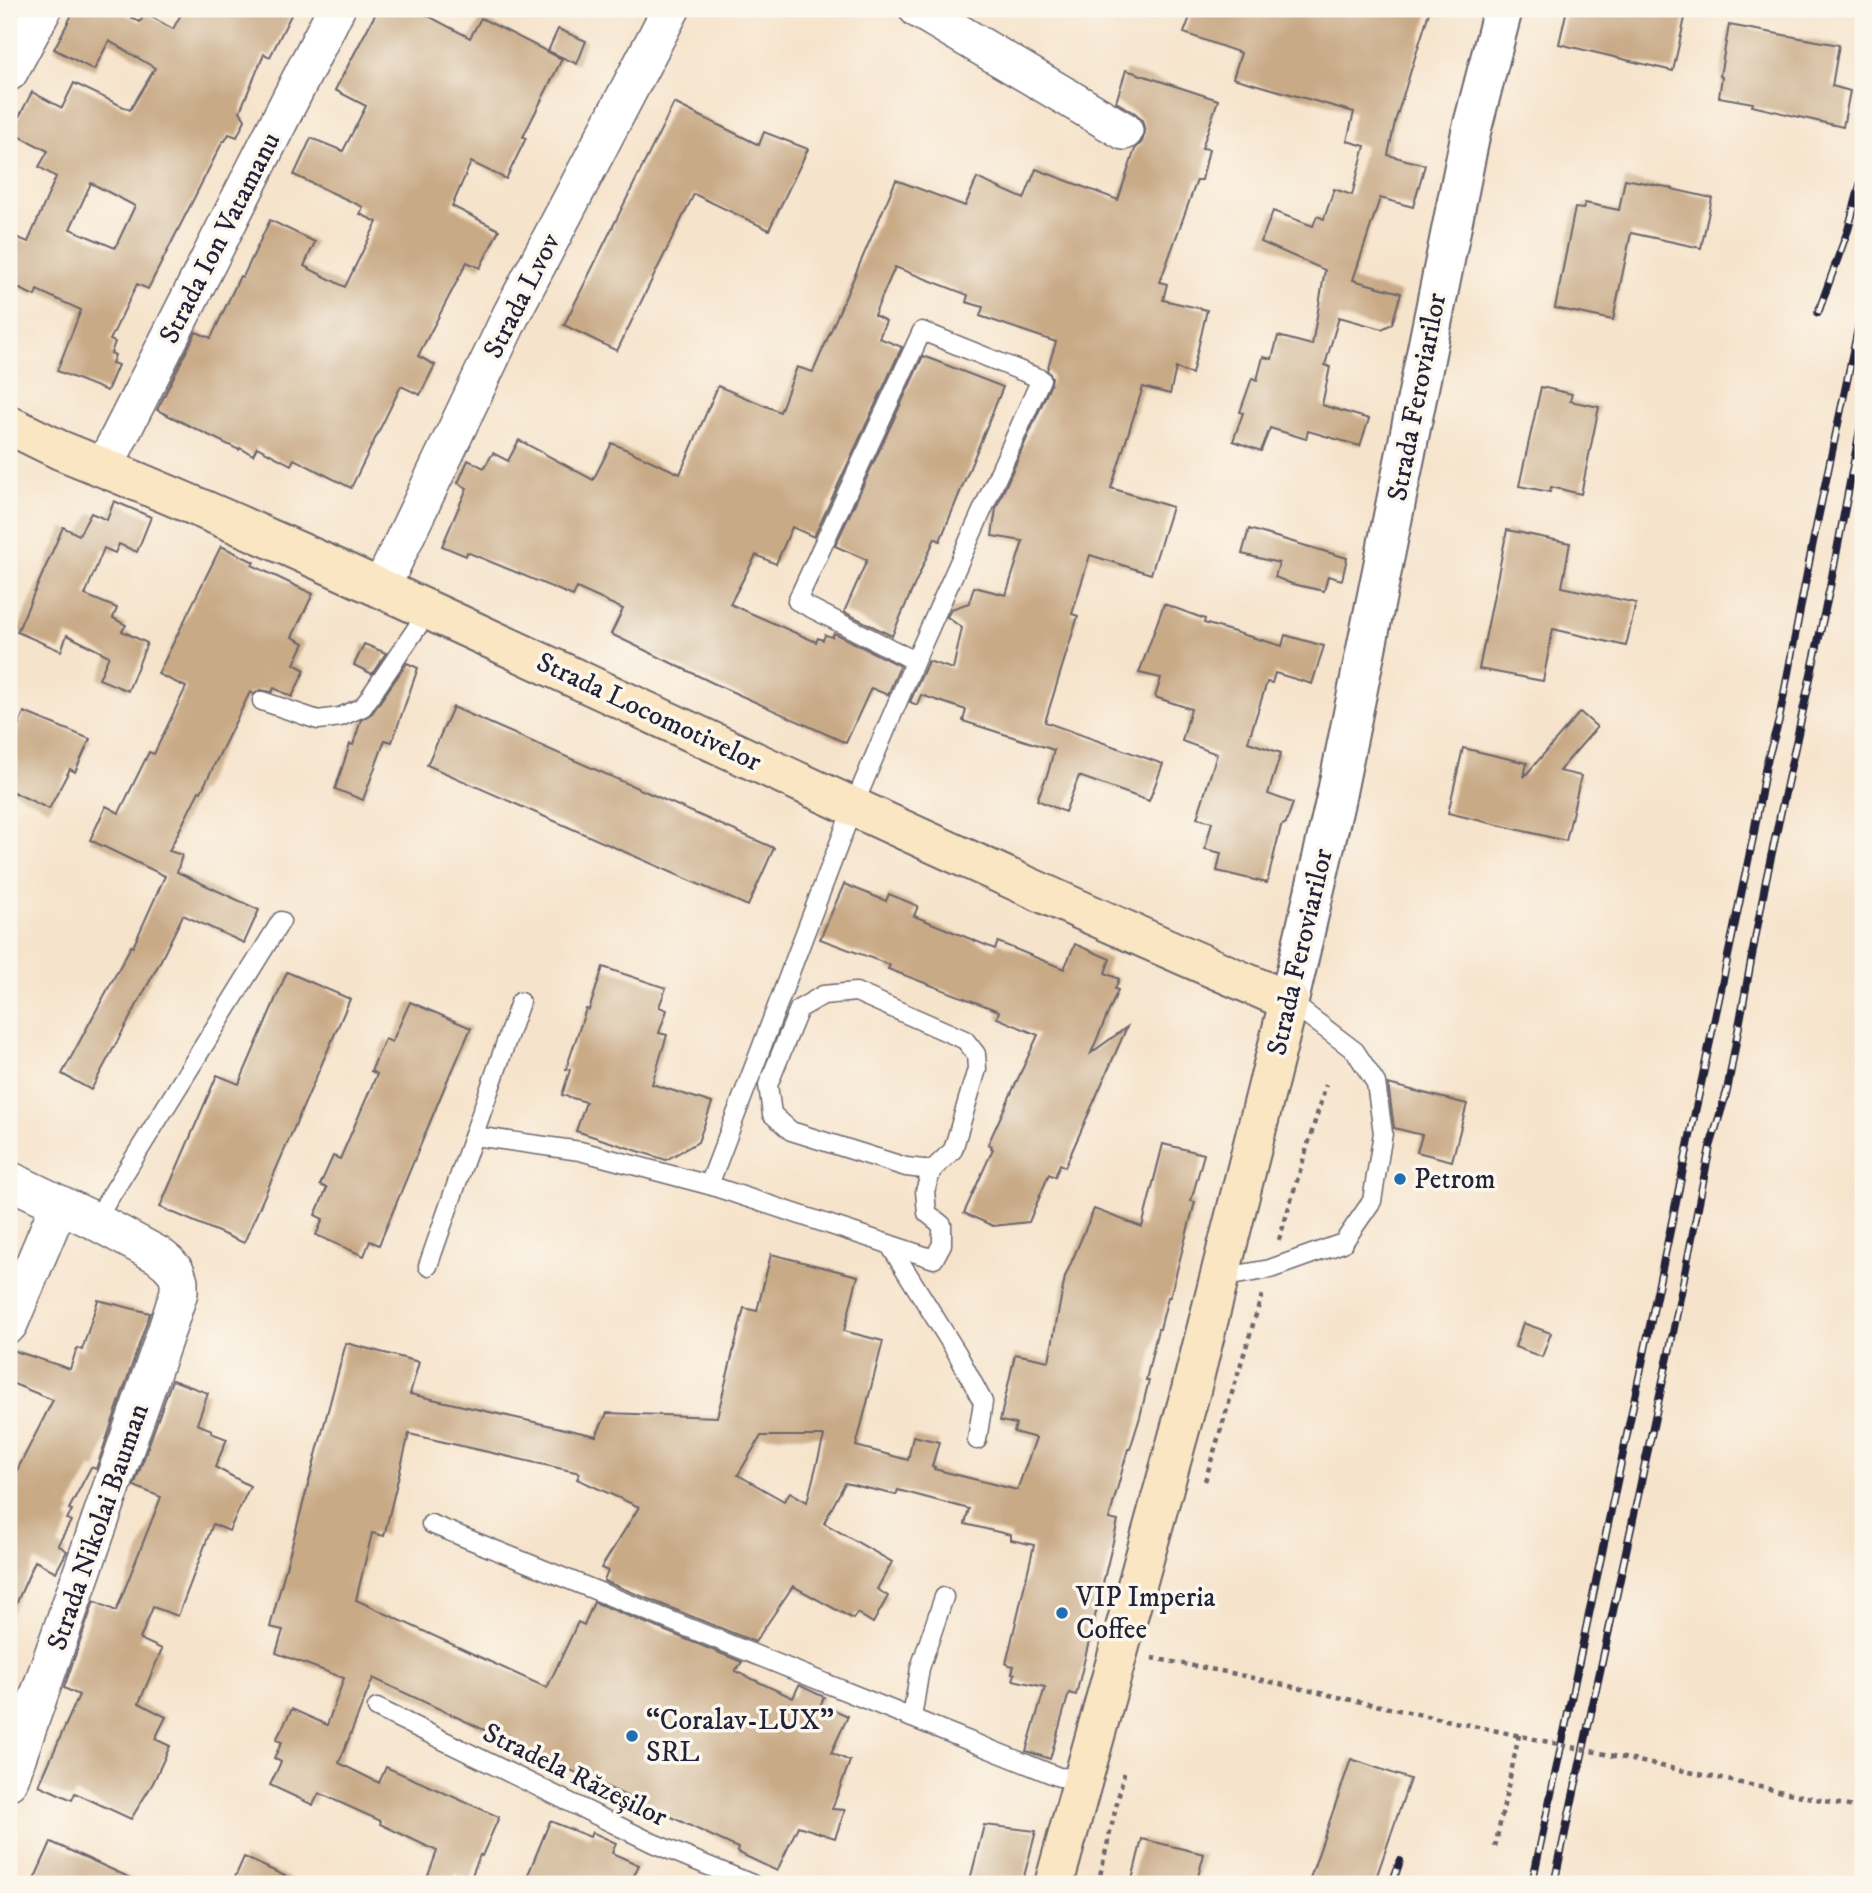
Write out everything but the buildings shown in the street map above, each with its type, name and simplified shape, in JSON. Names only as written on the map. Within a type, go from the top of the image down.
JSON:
[{"type":"main road","name":"Strada Locomotivelor","points":[[9,425],[60,450],[381,588],[1145,940],[1289,1001]]},
{"type":"main road","name":"Strada Feroviarilor","points":[[1054,1884],[1192,1390],[1289,1001]]},
{"type":"street","points":[[9,72],[43,9]]},
{"type":"street","name":"Strada Ion Vatamanu","points":[[104,467],[336,9]]},
{"type":"street","name":"Strada Lvov","points":[[381,588],[511,315],[671,9]]},
{"type":"street","points":[[918,9],[1124,131]]},
{"type":"street","name":"Strada Feroviarilor","points":[[1289,1001],[1338,789],[1471,132],[1503,9]]},
{"type":"street","points":[[9,1180],[95,1221]]},
{"type":"street","points":[[9,1324],[59,1205]]},
{"type":"street","name":"Strada Nikolai Bauman","points":[[9,1781],[179,1292],[176,1272],[168,1263],[95,1221]]},
{"type":"lane","points":[[709,1185],[853,807],[1041,379],[922,331],[797,601],[915,661]]},
{"type":"lane","points":[[262,701],[317,720],[340,717],[363,707],[429,610]]},
{"type":"lane","points":[[95,1221],[281,921]]},
{"type":"lane","points":[[474,1136],[580,1152],[709,1185],[934,1259],[942,1244],[942,1224],[927,1213],[925,1191],[932,1170],[953,1150],[977,1069],[976,1054],[965,1040],[856,992],[823,995],[799,1009],[768,1085],[772,1114],[791,1131],[906,1167],[932,1170]]},
{"type":"lane","points":[[1220,1278],[1270,1269],[1343,1243],[1372,1201],[1383,1133],[1376,1083],[1355,1051],[1289,1001]]},
{"type":"lane","points":[[428,1266],[520,1002]]},
{"type":"lane","points":[[889,1244],[957,1353],[983,1402],[977,1440]]},
{"type":"lane","points":[[430,1524],[1059,1777],[1084,1778]]},
{"type":"lane","points":[[912,1718],[920,1668],[944,1597]]},
{"type":"lane","name":"Stradela Răzeșilor","points":[[377,1708],[653,1843],[752,1884]]},
{"type":"path","points":[[1202,1489],[1326,1085]]},
{"type":"path","points":[[1151,1658],[1863,1809]]},
{"type":"path","points":[[1495,1847],[1519,1735]]},
{"type":"path","points":[[1098,1884],[1126,1764]]},
{"type":"railway","points":[[1818,313],[1848,230],[1863,174]]},
{"type":"railway","points":[[1532,1884],[1753,838],[1766,765],[1779,720],[1863,305]]},
{"type":"railway","points":[[1554,1884],[1670,1348],[1710,1147],[1727,1091],[1766,880],[1830,587],[1863,414]]},
{"type":"railway","points":[[1392,1884],[1400,1861]]},
{"type":"place","name":"Petrom","points":[[1400,1179]]},
{"type":"place","name":"VIP Imperia Coffee","points":[[1062,1613]]},
{"type":"place","name":"“Coralav-LUX” SRL","points":[[632,1736]]}]
